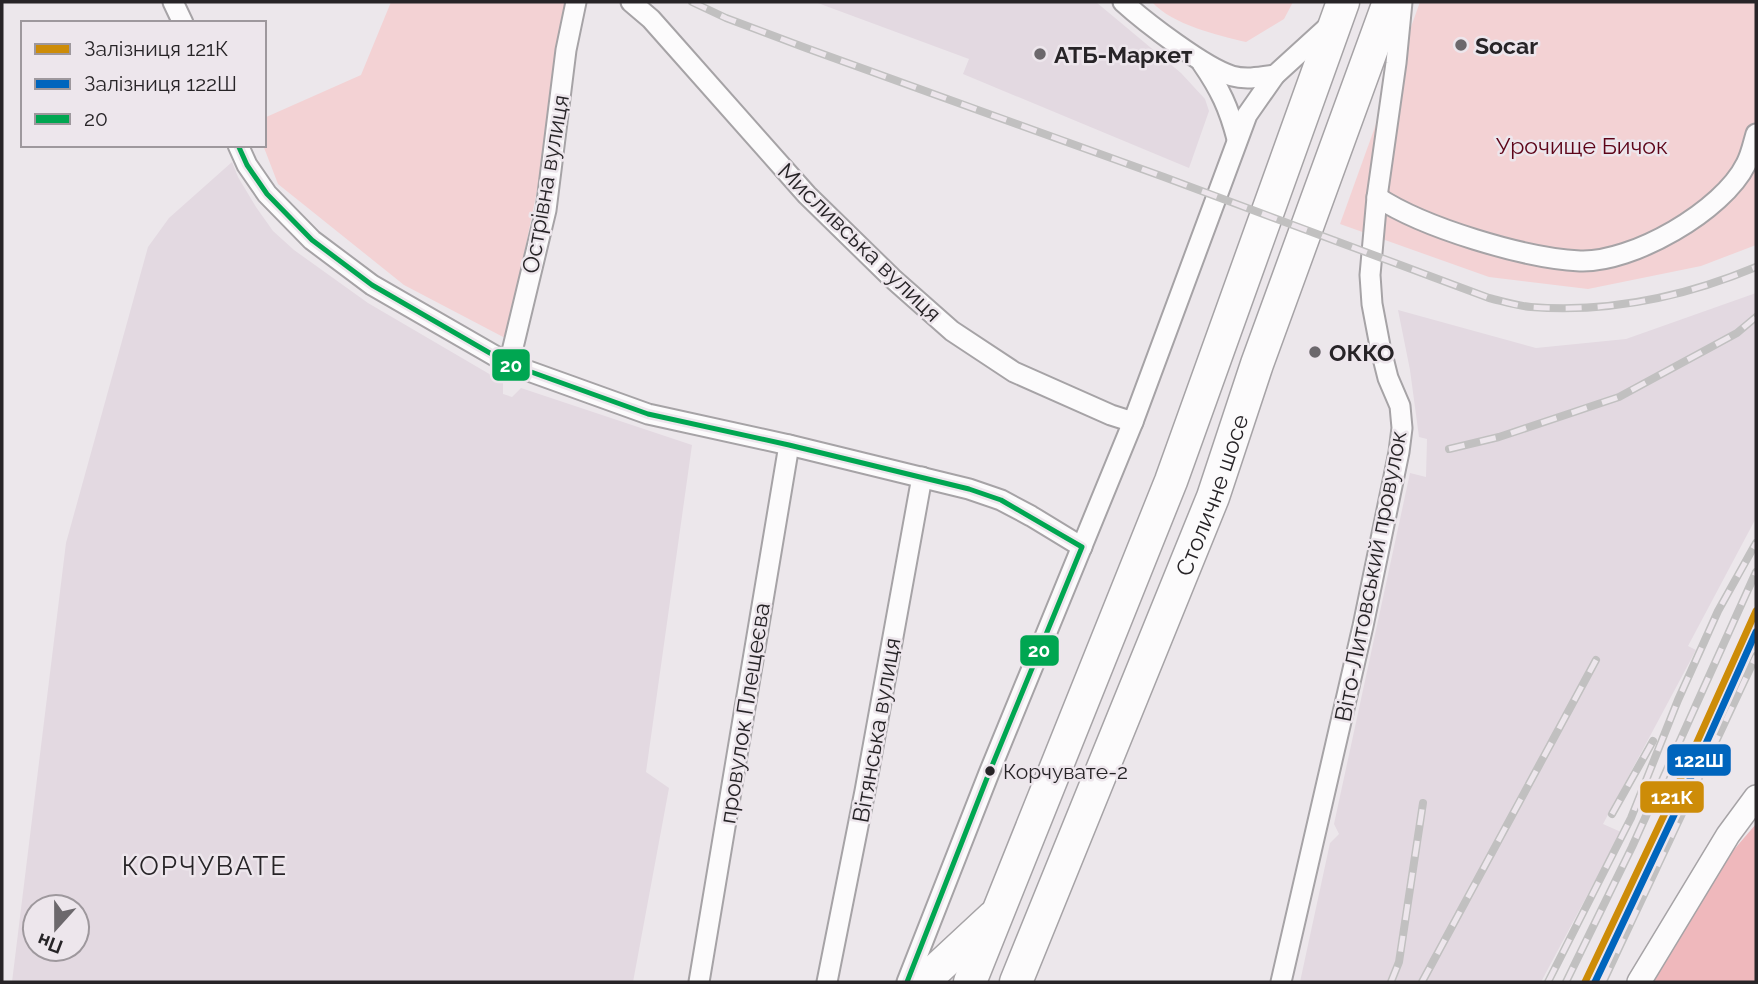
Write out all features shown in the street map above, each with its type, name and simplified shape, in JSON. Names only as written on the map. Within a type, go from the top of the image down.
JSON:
[{"type":"highway","name":"Столичне шосе","points":[[1016,982],[1213,497],[1257,364],[1389,2]]},
{"type":"highway","name":"Столичне шосе","points":[[970,982],[1171,481],[1340,10]]},
{"type":"highway","points":[[922,982],[999,911]]},
{"type":"street","points":[[173,2],[182,21]]},
{"type":"street","name":"Острівна вулиця","points":[[509,364],[546,210],[566,50],[576,2]]},
{"type":"street","name":"Мисливська вулиця","points":[[631,2],[652,19],[807,195],[892,278],[953,331],[1014,372],[1133,422]]},
{"type":"street","points":[[1123,2],[1199,59],[1232,76],[1253,78],[1275,75]]},
{"type":"street","name":"Віто-Литовський провулок","points":[[1281,982],[1363,626],[1402,428],[1400,406],[1388,378],[1372,304],[1370,275],[1377,197],[1402,2]]},
{"type":"street","points":[[906,982],[1133,422],[1247,115],[1275,75],[1340,10]]},
{"type":"street","points":[[1199,59],[1222,92],[1231,113],[1237,139]]},
{"type":"street","points":[[1377,197],[1433,225],[1493,244],[1538,255],[1582,261],[1616,256],[1654,243],[1690,221],[1726,191],[1746,165],[1756,134]]},
{"type":"street","points":[[239,147],[247,165],[267,194],[312,240],[372,285],[509,364],[648,414],[969,489],[1001,500],[1082,547]]},
{"type":"street","name":"провулок Плещеєва","points":[[699,982],[789,445]]},
{"type":"street","name":"Вітянська вулиця","points":[[827,982],[922,477]]},
{"type":"street","points":[[1639,982],[1728,835],[1756,797]]},
{"type":"shaded area","points":[[815,2],[1096,2],[1181,73],[1205,99],[1209,111],[1189,168],[963,74],[969,59]]},
{"type":"shaded area","points":[[232,162],[256,207],[273,231],[294,250],[368,303],[503,382],[503,394],[512,397],[521,388],[692,445],[646,772],[669,788],[633,982],[12,982],[21,909],[21,963],[91,963],[91,893],[23,893],[66,543],[148,247],[169,218]]},
{"type":"shaded area","points":[[1756,293],[1756,518],[1688,646],[1696,650],[1603,824],[1621,832],[1541,982],[1300,982],[1330,843],[1339,834],[1334,824],[1410,473],[1426,477],[1427,439],[1419,437],[1398,310],[1536,348],[1626,339]]},
{"type":"shaded area","points":[[1756,824],[1756,982],[1651,982],[1707,881]]},
{"type":"green space","points":[[391,2],[575,2],[507,339],[404,285],[278,184],[264,147],[266,147],[266,117],[361,75]]},
{"type":"green space","points":[[1152,2],[1293,2],[1284,19],[1246,42],[1183,23]]},
{"type":"green space","name":"Урочище Бичок","points":[[1420,2],[1756,2],[1756,245],[1701,266],[1588,289],[1489,277],[1340,224]]},
{"type":"railway","points":[[692,2],[726,18],[806,48],[1489,298],[1531,307],[1589,308],[1617,305],[1701,287],[1756,267]]},
{"type":"railway","points":[[1449,449],[1499,437],[1619,397],[1737,333],[1756,317]]},
{"type":"railway","points":[[1548,982],[1631,818],[1678,700],[1718,611],[1756,543]]},
{"type":"railway","points":[[1566,982],[1632,847],[1756,572]]},
{"type":"railway","points":[[1603,982],[1756,656]]},
{"type":"railway","points":[[1422,982],[1596,660]]},
{"type":"railway","points":[[1612,814],[1653,741]]},
{"type":"railway","points":[[1391,982],[1399,962],[1423,803]]},
{"type":"rail line","name":"121К","points":[[1585,982],[1756,611]]},
{"type":"rail line","name":"122Ш","points":[[1595,982],[1756,632]]},
{"type":"transit line","name":"20","points":[[239,147],[247,165],[267,194],[312,240],[372,285],[509,364],[648,414],[969,489],[1001,500],[1082,547],[907,982]]},
{"type":"place","name":"Socar","points":[[1461,45]]},
{"type":"place","name":"АТБ-Маркет","points":[[1040,54]]},
{"type":"place","name":"ОККО","points":[[1315,352]]},
{"type":"place","name":"Корчувате-2","points":[[990,771]]},
{"type":"district","name":"КОРЧУВАТЕ","points":[[205,866]]}]
